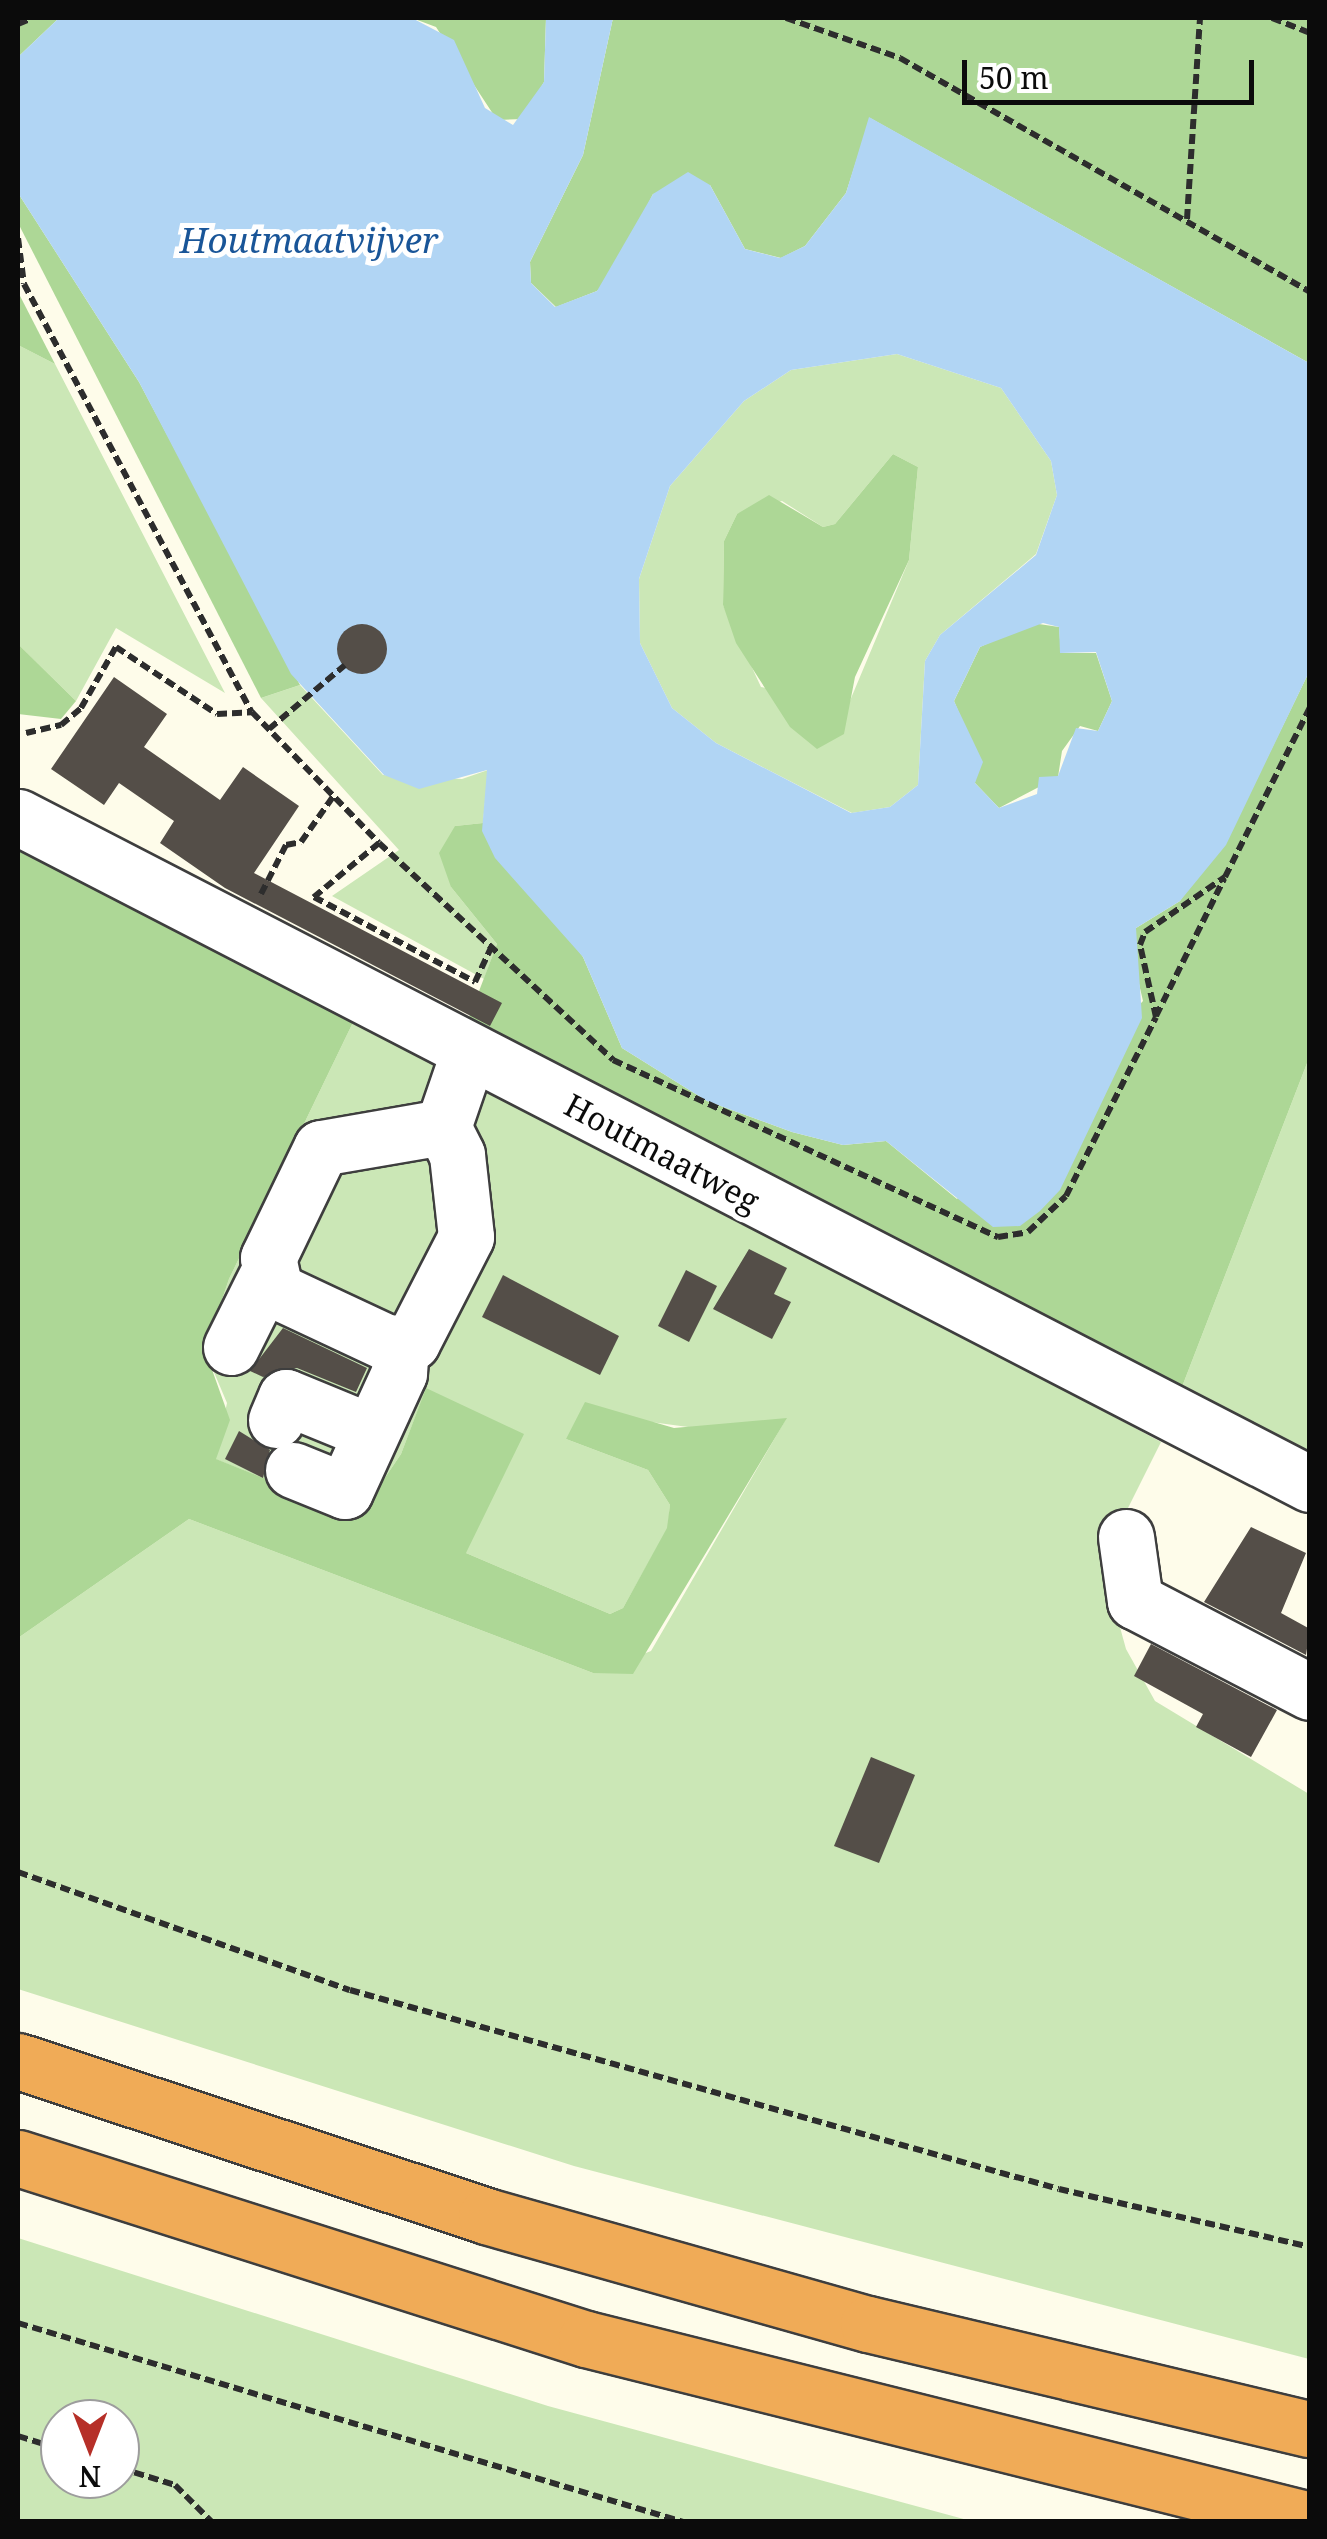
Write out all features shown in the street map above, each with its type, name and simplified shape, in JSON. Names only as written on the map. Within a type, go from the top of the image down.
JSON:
[{"type":"highway","points":[[18,2060],[486,2216],[868,2324],[1310,2429]]},
{"type":"highway","points":[[18,2158],[586,2339],[1310,2520]]},
{"type":"street","name":"Houtmaatweg","points":[[18,817],[1310,1484]]},
{"type":"street","points":[[369,1430],[286,1398],[284,1445],[345,1491],[369,1430],[399,1373],[401,1347],[422,1330],[466,1237],[457,1155],[443,1127],[469,1051]]},
{"type":"street","points":[[230,1347],[267,1275],[322,1148],[443,1127]]},
{"type":"street","points":[[267,1275],[275,1290],[401,1347]]},
{"type":"street","points":[[1126,1537],[1135,1602],[1310,1692]]},
{"type":"path","points":[[18,24],[32,18]]},
{"type":"path","points":[[786,18],[900,58],[1139,200],[1187,219],[1310,292]]},
{"type":"path","points":[[1187,219],[1200,18]]},
{"type":"path","points":[[1272,18],[1310,34]]},
{"type":"path","points":[[18,238],[24,284],[252,712],[379,844],[614,1060],[998,1237],[1028,1232],[1066,1196],[1310,707]]},
{"type":"path","points":[[26,733],[81,708],[116,647],[217,714],[252,712]]},
{"type":"path","points":[[269,729],[344,665]]},
{"type":"path","points":[[242,930],[286,846],[301,842],[335,794]]},
{"type":"path","points":[[379,844],[314,897],[475,982],[492,946]]},
{"type":"path","points":[[1156,1017],[1140,945],[1146,932],[1225,876]]},
{"type":"path","points":[[18,1872],[350,1990],[1059,2189],[1310,2247]]},
{"type":"path","points":[[18,2323],[683,2522]]},
{"type":"path","points":[[140,2474],[175,2485],[212,2522]]},
{"type":"green space","points":[[18,18],[59,18],[18,57]]},
{"type":"green space","points":[[412,18],[546,18],[544,82],[523,119],[497,120],[436,27]]},
{"type":"green space","points":[[613,18],[1309,18],[1309,363],[870,118],[846,193],[805,246],[781,258],[745,249],[710,185],[653,194],[615,271],[597,291],[556,307],[531,283],[530,262],[583,155]]},
{"type":"green space","points":[[18,193],[139,382],[300,685],[261,698],[18,223]]},
{"type":"green space","points":[[18,292],[55,364],[18,345]]},
{"type":"green space","points":[[18,345],[55,364],[225,693],[116,628],[76,701],[18,644]]},
{"type":"green space","points":[[897,354],[1001,388],[1051,461],[1057,495],[1036,554],[940,635],[925,661],[918,785],[890,807],[852,813],[716,743],[672,708],[640,643],[639,579],[670,486],[744,401],[791,370]],"holes":[[[893,454],[918,467],[909,560],[849,703],[761,687],[723,605],[724,541],[737,514],[782,501],[823,527],[835,524]]]},
{"type":"green space","points":[[893,454],[918,467],[909,560],[855,677],[844,734],[817,749],[790,727],[736,643],[723,605],[724,541],[737,514],[769,495],[823,527],[835,524]]},
{"type":"green space","points":[[1032,623],[1059,627],[1061,653],[1096,653],[1112,701],[1098,731],[1080,726],[1062,751],[1058,777],[999,808],[975,783],[977,756],[954,701],[980,647]]},
{"type":"green space","points":[[18,644],[76,701],[61,719],[18,714]]},
{"type":"green space","points":[[1309,672],[1309,1058],[1175,1405],[468,1020],[497,944],[451,887],[439,853],[455,826],[483,823],[583,957],[622,1048],[707,1101],[792,1132],[843,1145],[886,1141],[957,1199],[1143,1001],[1130,945],[1136,928],[1180,901],[1248,797]]},
{"type":"green space","points":[[300,685],[383,775],[462,779],[488,770],[483,823],[455,826],[451,887],[497,944],[484,979],[332,896],[399,850],[261,698]]},
{"type":"green space","points":[[18,844],[359,1010],[229,1279],[205,1350],[230,1420],[216,1459],[359,1516],[401,1454],[426,1388],[524,1434],[466,1553],[610,1614],[623,1608],[667,1528],[670,1505],[648,1470],[566,1439],[585,1402],[674,1428],[787,1418],[633,1674],[593,1673],[189,1519],[18,1638]]},
{"type":"green space","points":[[359,1010],[1161,1442],[1124,1516],[1118,1620],[1126,1649],[1155,1701],[1309,1794],[1309,2359],[574,2166],[18,1989],[18,1638],[189,1519],[593,1673],[651,1651],[786,1419],[703,1429],[636,1420],[566,1439],[648,1470],[670,1505],[668,1528],[623,1608],[610,1614],[466,1553],[426,1389],[401,1454],[359,1516],[215,1459],[227,1403],[205,1351],[229,1279]]},
{"type":"green space","points":[[1309,1058],[1309,1474],[1175,1405]]},
{"type":"green space","points":[[18,2238],[548,2406],[971,2521],[18,2521]]},
{"type":"water","name":"Houtmaatvijver","points":[[59,18],[412,18],[454,40],[485,108],[513,125],[544,82],[546,18],[613,18],[583,155],[530,262],[531,283],[555,307],[597,291],[653,194],[688,172],[710,185],[745,249],[780,258],[805,246],[846,193],[869,117],[1309,363],[1309,672],[1226,845],[1180,901],[1136,928],[1142,1018],[1060,1190],[1040,1211],[1020,1226],[993,1227],[886,1141],[843,1145],[792,1132],[707,1101],[622,1048],[583,957],[495,858],[482,831],[487,770],[419,789],[384,775],[291,674],[139,382],[18,193],[18,57]],"holes":[[[897,354],[1001,388],[1051,461],[1057,495],[1036,555],[940,635],[925,661],[918,785],[890,807],[851,813],[716,743],[672,708],[640,643],[639,579],[670,486],[744,401],[791,370]],[[1043,623],[1059,627],[1060,653],[1096,652],[1112,701],[1098,731],[1076,728],[1058,776],[1039,777],[1037,794],[999,808],[975,783],[983,762],[954,701],[980,647]]]},
{"type":"building","points":[[362,624],[380,631],[387,649],[380,667],[362,674],[344,667],[337,649],[344,631]]},
{"type":"building","points":[[114,677],[167,714],[144,747],[220,800],[243,767],[299,806],[254,873],[502,1003],[490,1026],[225,888],[160,843],[174,821],[119,783],[104,805],[51,769]]},
{"type":"building","points":[[749,1249],[787,1268],[774,1294],[791,1302],[772,1339],[713,1309]]},
{"type":"building","points":[[686,1270],[717,1286],[689,1342],[658,1326]]},
{"type":"building","points":[[503,1275],[619,1336],[600,1375],[482,1317]]},
{"type":"building","points":[[283,1328],[367,1368],[356,1392],[297,1368],[263,1377],[250,1371]]},
{"type":"building","points":[[239,1431],[270,1450],[263,1478],[225,1459]]},
{"type":"building","points":[[1251,1527],[1306,1553],[1281,1613],[1310,1629],[1306,1655],[1204,1602]]},
{"type":"building","points":[[1151,1644],[1277,1710],[1251,1757],[1196,1727],[1203,1714],[1134,1676]]},
{"type":"building","points":[[871,1757],[915,1775],[879,1863],[834,1846]]}]
